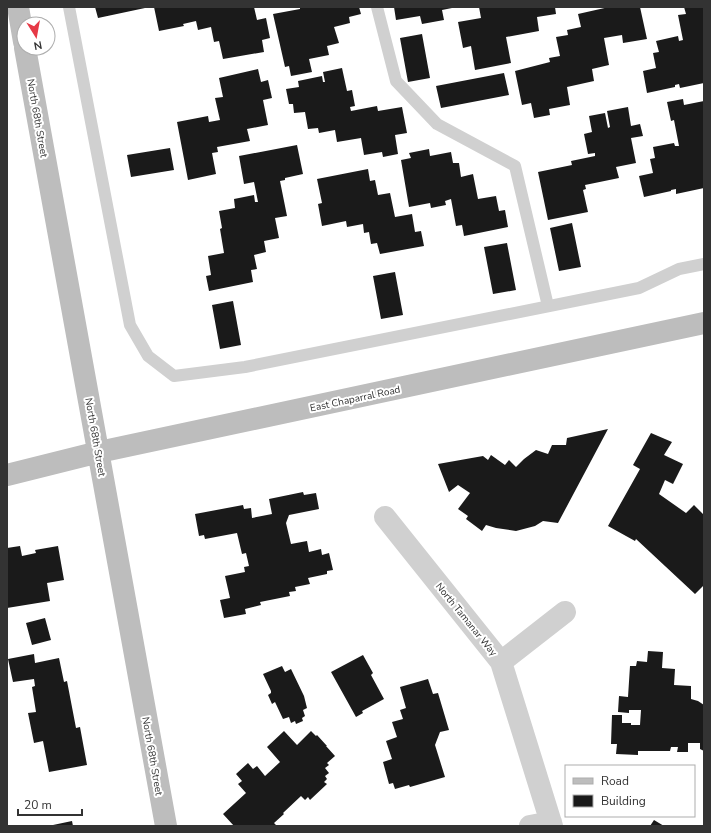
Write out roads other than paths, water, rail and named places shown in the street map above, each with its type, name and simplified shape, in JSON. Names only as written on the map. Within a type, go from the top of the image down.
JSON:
[{"type":"street","name":"North 68th Street","points":[[26,56],[166,826]]},
{"type":"street","name":"East Chaparral Road","points":[[7,475],[99,452],[704,323]]},
{"type":"street","name":"North Tamanar Way","points":[[385,517],[501,662],[544,825]]},
{"type":"street","points":[[501,662],[565,612]]},
{"type":"lane","points":[[69,7],[130,325],[148,356],[174,376],[245,367],[639,288],[679,269],[704,264]]},
{"type":"lane","points":[[377,7],[396,81],[437,124],[515,166],[548,306]]}]
